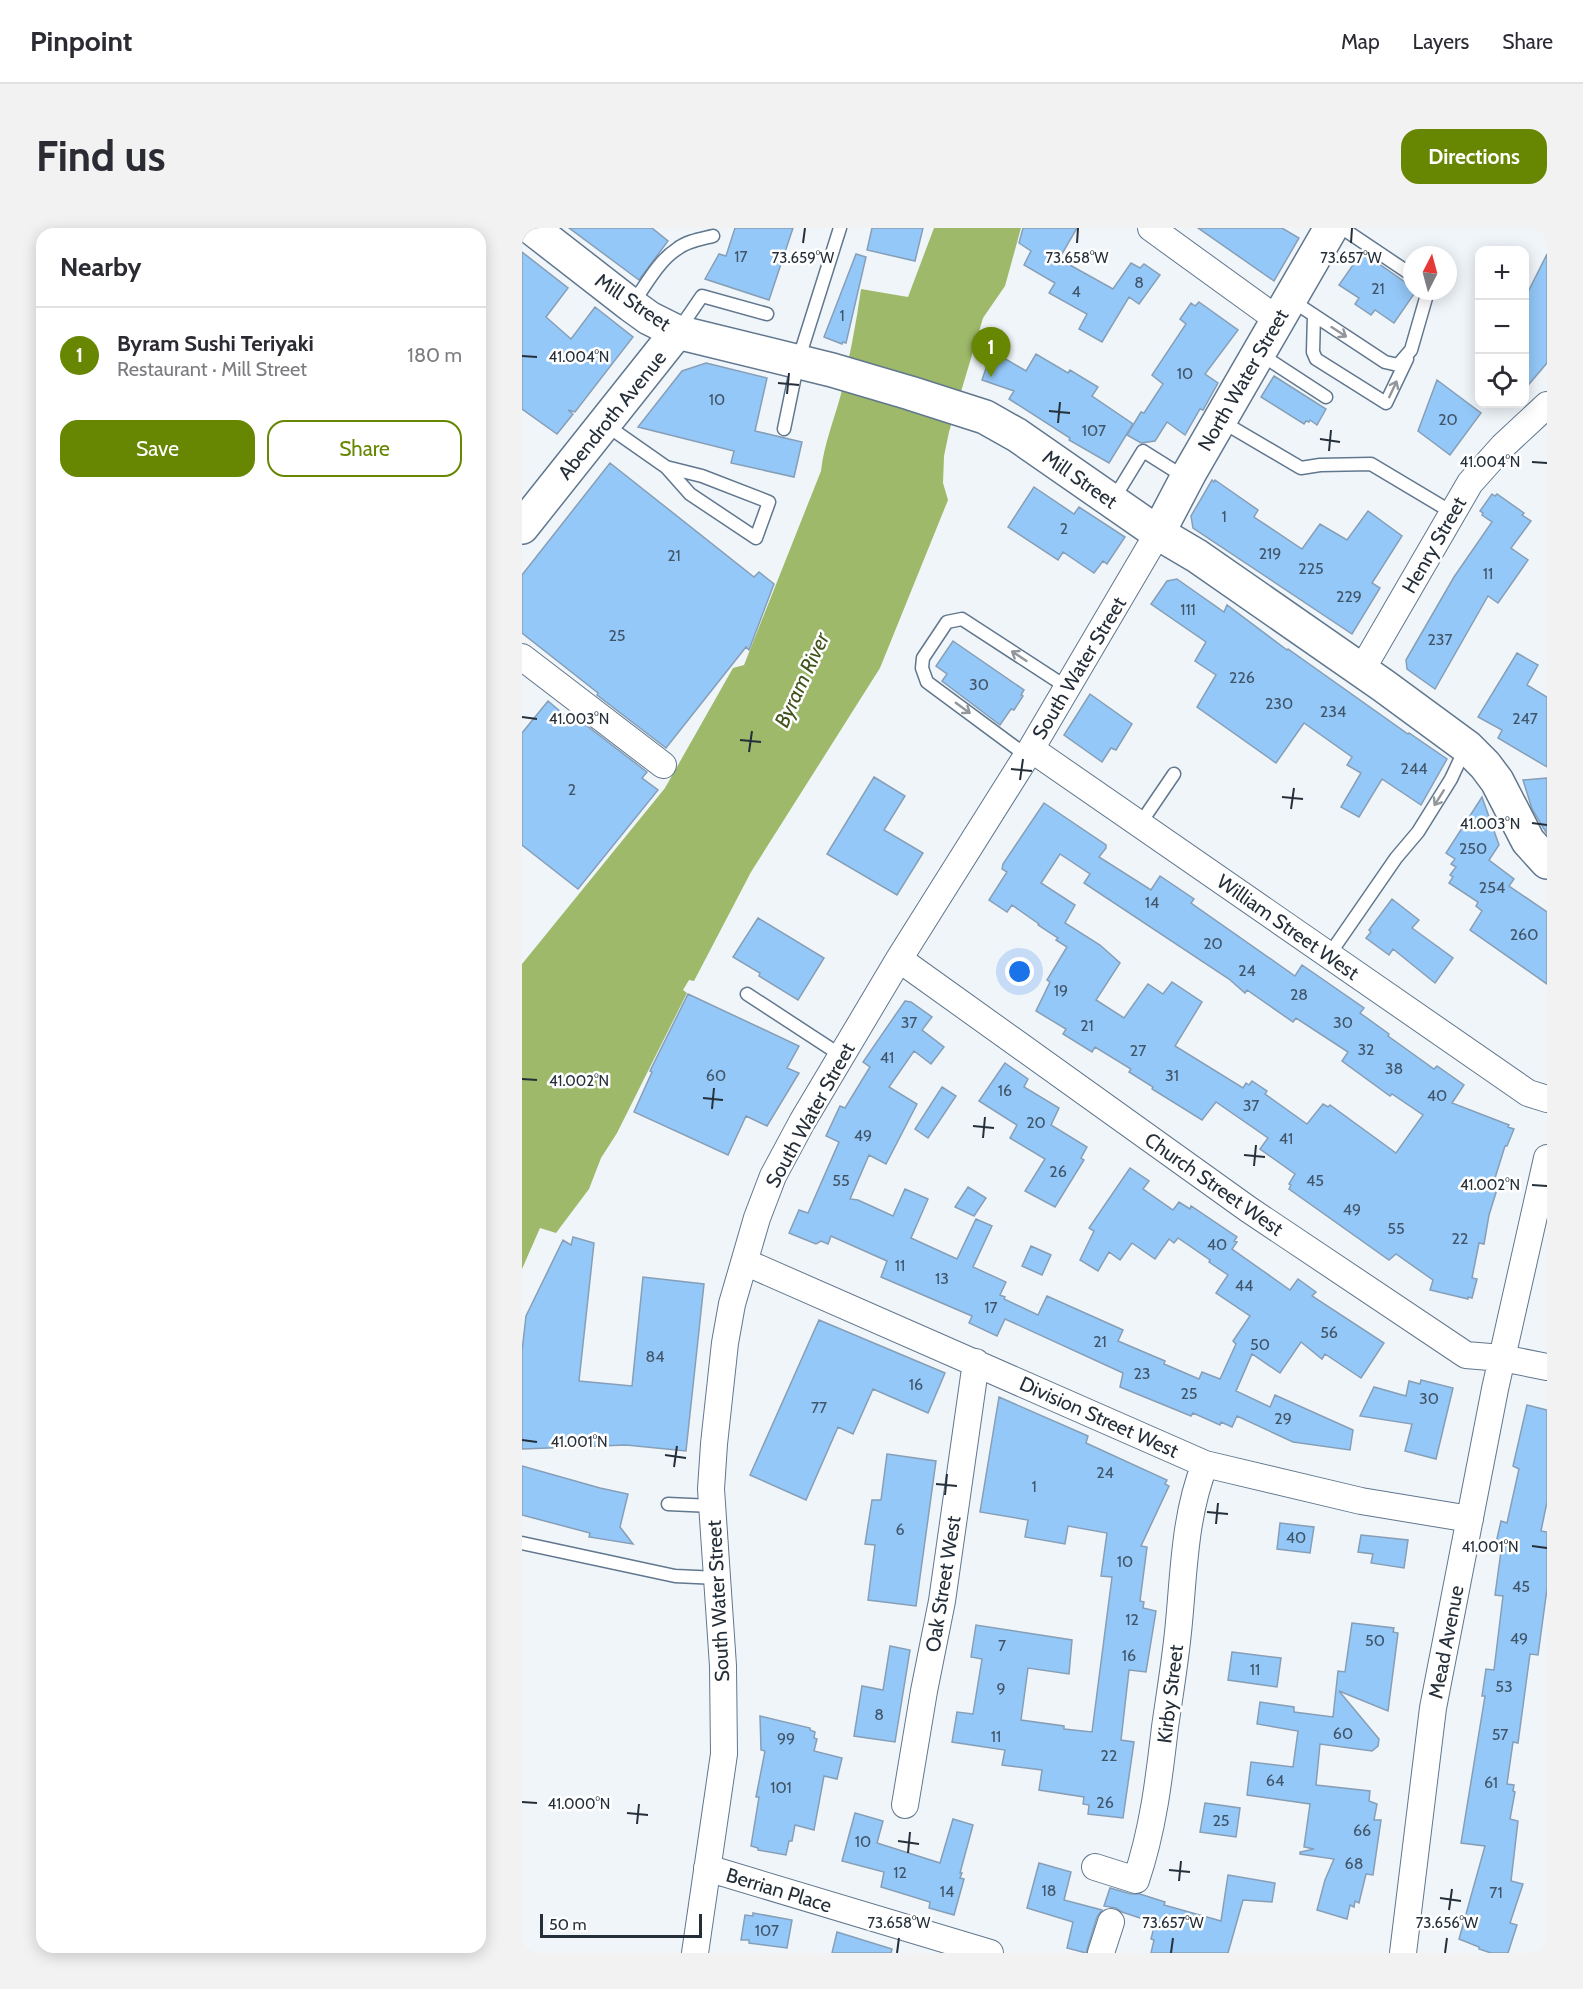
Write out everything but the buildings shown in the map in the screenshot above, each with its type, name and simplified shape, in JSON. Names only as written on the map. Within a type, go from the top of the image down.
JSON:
[{"type":"street","name":"Mill Street","points":[[532,228],[649,318],[678,332],[798,361],[910,393],[985,417],[1017,435],[1158,533],[1197,556],[1393,692],[1467,747],[1497,781],[1528,841],[1547,862]]},
{"type":"street","points":[[1151,228],[1294,312]]},
{"type":"street","name":"North Water Street","points":[[1158,533],[1259,353],[1294,312],[1331,228]]},
{"type":"street","name":"Abendroth Avenue","points":[[522,527],[678,332]]},
{"type":"street","name":"Henry Street","points":[[1361,671],[1470,483],[1503,446],[1547,405]]},
{"type":"street","name":"South Water Street","points":[[694,1953],[724,1754],[718,1578],[712,1506],[714,1444],[725,1343],[732,1304],[757,1218],[773,1176],[802,1122],[899,959],[1068,688],[1158,533]]},
{"type":"street","points":[[522,657],[663,765]]},
{"type":"street","name":"William Street West","points":[[1029,752],[1140,824],[1528,1093],[1547,1099]]},
{"type":"street","name":"Church Street West","points":[[899,959],[1248,1209],[1466,1355],[1502,1358],[1547,1367]]},
{"type":"street","name":"Mead Avenue","points":[[1403,1953],[1433,1708],[1502,1358],[1547,1158]]},
{"type":"street","name":"Division Street West","points":[[745,1262],[1205,1464],[1361,1501],[1470,1519]]},
{"type":"street","name":"Oak Street West","points":[[905,1805],[942,1601],[976,1362]]},
{"type":"street","name":"Kirby Street","points":[[1095,1867],[1136,1880],[1147,1849],[1156,1803],[1171,1686],[1187,1534],[1195,1488],[1205,1464]]},
{"type":"street","name":"Berrian Place","points":[[707,1868],[990,1953]]},
{"type":"street","points":[[1101,1953],[1111,1922]]},
{"type":"lane","points":[[784,429],[798,361],[840,228]]},
{"type":"lane","points":[[1342,228],[1403,269]]},
{"type":"lane","points":[[631,305],[661,265],[677,249],[713,236]]},
{"type":"lane","name":"Abendroth Avenue","points":[[678,332],[702,296],[767,314]]},
{"type":"lane","points":[[1294,312],[1316,359],[1386,403],[1411,350],[1425,300]]},
{"type":"lane","points":[[1294,312],[1385,362],[1398,365],[1411,350]]},
{"type":"lane","points":[[1259,353],[1326,398]]},
{"type":"lane","points":[[1220,420],[1300,468],[1320,465],[1371,464],[1453,513]]},
{"type":"lane","points":[[605,424],[666,467],[690,494],[756,538],[769,502],[702,476],[666,467]]},
{"type":"lane","points":[[1113,501],[1143,451],[1187,478]]},
{"type":"lane","points":[[1029,752],[927,682],[922,668],[923,658],[947,622],[962,620],[1068,688]]},
{"type":"lane","points":[[1329,955],[1396,858],[1418,832],[1467,747]]},
{"type":"lane","points":[[1140,824],[1174,774]]},
{"type":"lane","points":[[747,994],[842,1056]]},
{"type":"lane","points":[[668,1504],[712,1506]]},
{"type":"lane","points":[[522,1543],[675,1576],[718,1578]]},
{"type":"water","name":"Byram River","points":[[934,228],[1021,228],[1005,286],[983,318],[949,432],[944,456],[943,483],[948,500],[880,668],[751,872],[694,981],[689,980],[683,990],[687,993],[617,1133],[601,1158],[589,1189],[556,1233],[540,1228],[522,1269],[522,964],[665,788],[733,668],[744,665],[821,471],[847,368],[861,289],[908,297]]},
{"type":"place","name":"Byram Sushi Teriyaki","points":[[991,377]]}]
